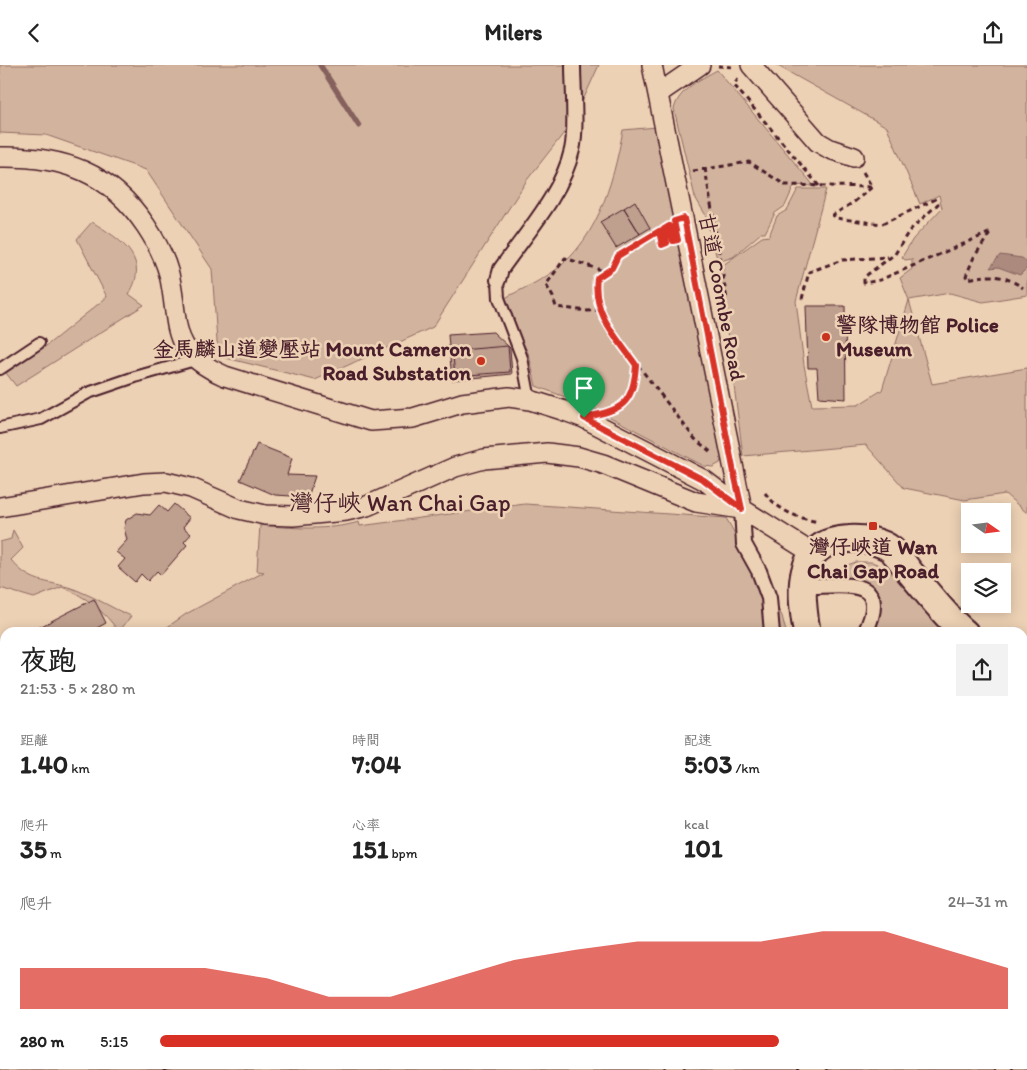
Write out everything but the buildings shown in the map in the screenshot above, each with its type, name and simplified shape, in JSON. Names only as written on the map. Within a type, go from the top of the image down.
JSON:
[{"type":"main road","points":[[806,627],[803,586],[805,571],[812,553],[819,546],[829,542],[860,539],[892,550],[946,615],[959,627]]},
{"type":"street","points":[[498,280],[501,269],[555,192],[567,169],[573,148],[573,65]]},
{"type":"street","name":"甘道 Coombe Road","points":[[652,65],[742,509]]},
{"type":"street","points":[[659,93],[707,66]]},
{"type":"street","points":[[743,69],[818,142],[830,149],[854,157]]},
{"type":"street","points":[[0,157],[42,159],[67,164],[109,185],[126,200],[159,245],[169,275],[179,336],[186,349],[195,360],[225,376],[371,421],[413,418],[462,403],[509,397],[530,400],[584,418],[704,480],[742,509],[812,553]]},
{"type":"street","points":[[0,507],[144,483],[166,482],[191,488],[239,509],[265,515],[293,516],[346,511],[367,506],[454,467],[493,457],[547,453],[579,457],[603,464],[696,502],[742,509]]},
{"type":"street","points":[[742,509],[744,544],[760,571],[769,598],[771,627]]},
{"type":"street","points":[[803,586],[852,585],[866,590],[871,597],[873,607],[872,617],[867,627]]},
{"type":"lane","points":[[498,280],[498,298],[522,358],[530,400]]},
{"type":"lane","points":[[0,369],[38,343]]},
{"type":"lane","points":[[0,428],[41,419],[88,393],[195,360]]},
{"type":"path","points":[[707,66],[722,65],[743,69],[734,85],[819,186]]},
{"type":"path","points":[[854,157],[872,187]]},
{"type":"path","points":[[690,171],[749,162],[785,185],[872,187]]},
{"type":"path","points":[[705,168],[727,301]]},
{"type":"path","points":[[872,187],[854,202],[833,215],[835,218],[882,224],[936,199],[938,204],[908,231],[896,254],[868,274],[864,278],[864,283],[880,280],[991,232],[974,257],[966,276],[968,279],[986,275],[997,275],[1014,281],[1023,288]]},
{"type":"path","points":[[671,234],[669,226],[664,229],[667,243],[662,245],[659,231],[618,256],[612,268],[597,278],[595,291],[600,310],[603,320],[636,365],[695,439],[734,473]]},
{"type":"path","points":[[802,299],[809,272],[842,260],[885,259],[896,254]]},
{"type":"path","points":[[600,310],[588,311],[556,307],[546,285],[565,258],[607,272]]},
{"type":"path","points":[[584,418],[618,409],[627,400],[635,384],[636,365]]},
{"type":"path","points":[[765,493],[774,504],[802,519]]},
{"type":"shaded area","points":[[0,65],[599,65],[574,120],[527,180],[433,327],[315,380],[218,356],[212,269],[146,170],[46,135],[0,133]]},
{"type":"shaded area","points":[[776,65],[1027,65],[1027,295],[983,302],[950,293],[909,300],[900,278],[912,269],[912,259],[905,260],[902,257],[913,239],[942,208],[939,195],[920,204],[887,127]]},
{"type":"shaded area","points":[[717,70],[815,187],[805,185],[794,186],[785,206],[775,213],[765,233],[761,233],[733,257],[718,262],[705,214],[695,197],[674,109],[686,90]]},
{"type":"shaded area","points":[[657,127],[723,453],[720,463],[713,467],[704,466],[589,406],[536,386],[529,355],[513,324],[505,298],[535,283],[563,264],[589,232],[599,213],[614,172],[623,130]]},
{"type":"shaded area","points":[[798,189],[826,189],[796,301],[804,365],[812,406],[858,405],[882,390],[909,300],[932,384],[1027,368],[1027,513],[1005,494],[965,500],[904,488],[866,445],[743,456],[719,268],[762,237],[769,236],[777,216],[787,210]]},
{"type":"shaded area","points":[[92,222],[113,235],[129,251],[134,260],[136,270],[135,281],[129,294],[144,305],[16,386],[6,373],[46,346],[107,297],[77,239]]},
{"type":"shaded area","points":[[1000,255],[1022,258],[1027,262],[1027,268],[1020,275],[998,267],[990,268]]},
{"type":"shaded area","points":[[525,504],[726,518],[782,616],[785,627],[168,627],[186,614],[264,572],[257,571],[260,525],[322,528],[359,522],[360,526]]},
{"type":"shaded area","points":[[13,530],[23,548],[11,560],[27,575],[35,579],[69,587],[131,616],[123,627],[115,627],[94,605],[62,587],[34,598],[0,588],[0,542],[11,539]]},
{"type":"shaded area","points":[[856,562],[872,562],[886,568],[939,627],[873,627],[881,607],[880,597],[871,585],[863,581],[847,578],[830,578],[842,567]]},
{"type":"shaded area","points":[[0,1069],[798,1069],[798,1070]]},
{"type":"shaded area","points":[[827,1069],[1027,1069],[1027,1070]]},
{"type":"waterway","points":[[320,65],[359,126]]},
{"type":"place","name":"警隊博物館 Police Museum","points":[[826,337]]},
{"type":"place","name":"金馬麟山道變壓站 Mount Cameron Road Substation","points":[[481,361]]},
{"type":"place","name":"灣仔峽道 Wan Chai Gap Road","points":[[873,526]]},
{"type":"district","name":"灣仔峽 Wan Chai Gap","points":[[400,503]]},
{"type":"route","points":[[684,218],[742,509],[704,480],[584,418],[618,409],[627,400],[635,384],[636,365],[603,320],[595,291],[597,278],[612,268],[618,256],[659,231],[662,245],[667,243],[664,229],[669,226],[673,241],[678,240],[674,221],[684,218]]}]
